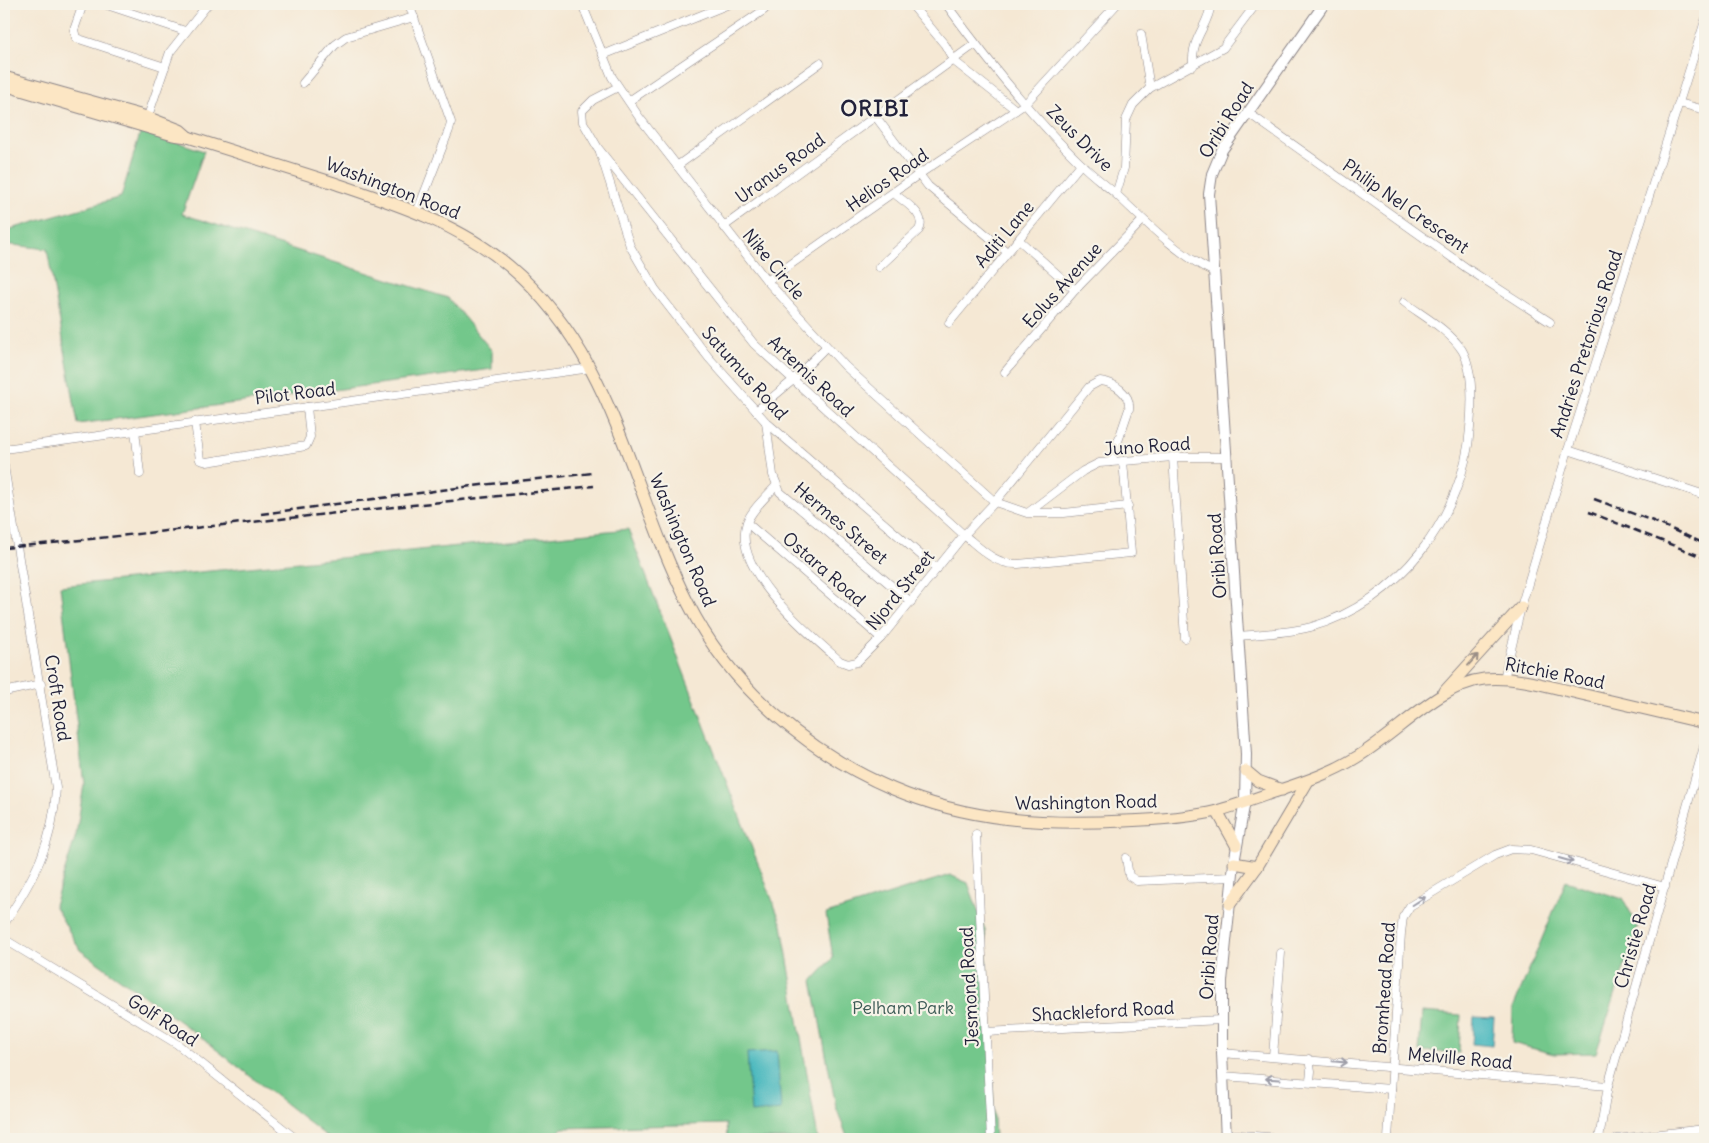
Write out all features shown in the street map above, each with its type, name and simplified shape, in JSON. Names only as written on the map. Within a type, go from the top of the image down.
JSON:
[{"type":"main road","name":"Washington Road","points":[[6,84],[146,121],[172,136],[188,137],[417,212],[477,242],[510,266],[556,314],[579,345],[591,368],[679,585],[699,623],[719,653],[755,694],[788,726],[810,743],[859,773],[898,792],[957,812],[1042,823],[1163,819],[1217,810],[1282,790],[1334,770]]},
{"type":"main road","points":[[1440,696],[1521,607]]},
{"type":"main road","name":"Ritchie Road","points":[[1334,770],[1369,750],[1440,696],[1458,687],[1480,680],[1522,680],[1705,723]]},
{"type":"main road","points":[[1246,771],[1261,782],[1282,790]]},
{"type":"main road","points":[[1230,904],[1257,867],[1308,781]]},
{"type":"main road","points":[[1217,810],[1236,845]]},
{"type":"main road","points":[[1234,863],[1257,867]]},
{"type":"street","points":[[83,4],[74,30],[76,38],[165,67]]},
{"type":"street","points":[[104,4],[185,31]]},
{"type":"street","points":[[146,121],[170,52],[208,4]]},
{"type":"street","points":[[409,4],[451,122],[450,130],[417,212]]},
{"type":"street","name":"Nike Circle","points":[[582,4],[602,55],[618,87],[723,227],[767,281],[826,347],[995,502]]},
{"type":"street","points":[[602,55],[729,4]]},
{"type":"street","points":[[629,102],[764,10],[769,4]]},
{"type":"street","points":[[911,4],[945,46],[954,61],[1016,110]]},
{"type":"street","name":"Zeus Drive","points":[[946,4],[975,44],[1025,104],[1081,164],[1143,220],[1196,262],[1214,272]]},
{"type":"street","name":"Helios Road","points":[[767,281],[895,194],[918,175],[1025,104],[1117,4]]},
{"type":"street","points":[[1193,66],[1193,46],[1210,11],[1211,4]]},
{"type":"street","points":[[1116,194],[1124,168],[1126,120],[1133,105],[1150,88],[1223,48],[1256,4]]},
{"type":"street","name":"Oribi Road","points":[[1226,1137],[1221,1020],[1222,981],[1236,845],[1245,802],[1246,771],[1210,184],[1222,150],[1324,4]]},
{"type":"street","points":[[303,83],[335,45],[346,38],[414,17]]},
{"type":"street","name":"Andries Pretorious Road","points":[[1504,679],[1521,607],[1568,450],[1705,21]]},
{"type":"street","points":[[1141,34],[1150,88]]},
{"type":"street","name":"Uranus Road","points":[[723,227],[975,44]]},
{"type":"street","points":[[677,166],[820,63]]},
{"type":"street","name":"Artemis Road","points":[[618,87],[593,100],[582,111],[583,122],[598,148],[708,284],[740,328],[792,381],[964,535],[998,561],[1010,564],[1131,554],[1128,506]]},
{"type":"street","points":[[1679,103],[1705,110]]},
{"type":"street","name":"Philip Nel Crescent","points":[[1247,112],[1468,269],[1550,322]]},
{"type":"street","points":[[876,117],[918,175],[939,197],[1007,252]]},
{"type":"street","name":"Satumus Road","points":[[598,148],[630,246],[655,290],[708,358],[766,422],[937,569]]},
{"type":"street","name":"Aditi Lane","points":[[949,323],[1081,164]]},
{"type":"street","points":[[879,267],[921,226],[919,215],[895,194]]},
{"type":"street","name":"Eolus Avenue","points":[[1005,372],[1075,290],[1143,220]]},
{"type":"street","points":[[1019,240],[1075,290]]},
{"type":"street","points":[[1239,636],[1312,626],[1356,607],[1393,580],[1422,550],[1435,532],[1454,496],[1469,448],[1471,416],[1466,359],[1455,340],[1404,302]]},
{"type":"street","points":[[756,410],[792,381],[826,347]]},
{"type":"street","name":"Pilot Road","points":[[4,449],[591,368]]},
{"type":"street","name":"Njord Street","points":[[747,523],[747,548],[754,568],[778,601],[804,631],[840,661],[848,664],[862,659],[881,638],[964,535],[995,502],[1093,383],[1105,381],[1127,395],[1130,401],[1130,409],[1110,462]]},
{"type":"street","points":[[195,422],[200,460],[207,462],[306,446],[310,437],[307,407]]},
{"type":"street","points":[[747,523],[776,486],[766,422]]},
{"type":"street","points":[[135,430],[140,474]]},
{"type":"street","points":[[1568,450],[1705,495]]},
{"type":"street","points":[[1173,457],[1185,638]]},
{"type":"street","name":"Juno Road","points":[[1027,513],[1092,466],[1110,462],[1173,457],[1226,457]]},
{"type":"street","points":[[995,502],[1027,513],[1064,513],[1128,506],[1123,461]]},
{"type":"street","name":"Croft Road","points":[[4,466],[56,780],[54,822],[45,849],[33,876],[4,924]]},
{"type":"street","name":"Hermes Street","points":[[776,486],[786,499],[910,602]]},
{"type":"street","name":"Ostara Road","points":[[747,523],[881,638]]},
{"type":"street","points":[[4,692],[40,684]]},
{"type":"street","name":"Christie Road","points":[[1599,1139],[1608,1086],[1705,743]]},
{"type":"street","name":"Jesmond Road","points":[[976,834],[991,1139]]},
{"type":"street","name":"Bromhead Road","points":[[1388,1139],[1403,918],[1410,906],[1495,855],[1511,849],[1521,848],[1665,887]]},
{"type":"street","points":[[1126,858],[1129,876],[1145,882],[1232,877]]},
{"type":"street","name":"Golf Road","points":[[4,940],[176,1044],[296,1139]]},
{"type":"street","points":[[1273,1056],[1282,953]]},
{"type":"street","name":"Shackleford Road","points":[[986,1032],[1221,1020]]},
{"type":"street","name":"Melville Road","points":[[1222,1053],[1608,1086]]},
{"type":"street","points":[[1309,1059],[1312,1071],[1310,1081]]},
{"type":"street","points":[[1223,1076],[1310,1081],[1391,1089]]},
{"type":"street","points":[[1617,1139],[1705,1129]]},
{"type":"street","points":[[1226,1137],[1293,1139]]},
{"type":"green space","points":[[141,130],[204,151],[182,214],[448,298],[492,351],[492,369],[78,424],[47,249],[4,244],[4,231],[121,197]]},
{"type":"green space","points":[[628,529],[782,925],[818,1139],[727,1139],[726,1124],[562,1128],[553,1139],[330,1139],[194,1032],[80,950],[54,905],[76,835],[84,784],[60,586]]},
{"type":"green space","name":"Pelham Park","points":[[950,875],[968,883],[985,930],[995,1139],[848,1139],[836,1107],[812,981],[833,958],[826,914]]},
{"type":"green space","points":[[1566,881],[1623,899],[1638,926],[1596,1053],[1554,1054],[1512,1043],[1513,1008]]},
{"type":"green space","points":[[1422,1012],[1461,1015],[1459,1053],[1419,1051]]},
{"type":"water","points":[[1474,1017],[1494,1018],[1492,1046],[1472,1044]]},
{"type":"water","points":[[777,1051],[781,1110],[751,1113],[747,1053]]},
{"type":"railway","points":[[261,514],[472,486],[593,473]]},
{"type":"railway","points":[[4,548],[594,486]]},
{"type":"railway","points":[[1594,499],[1653,521],[1705,544]]},
{"type":"railway","points":[[1589,512],[1705,558]]},
{"type":"district","name":"ORIBI","points":[[875,108]]}]
